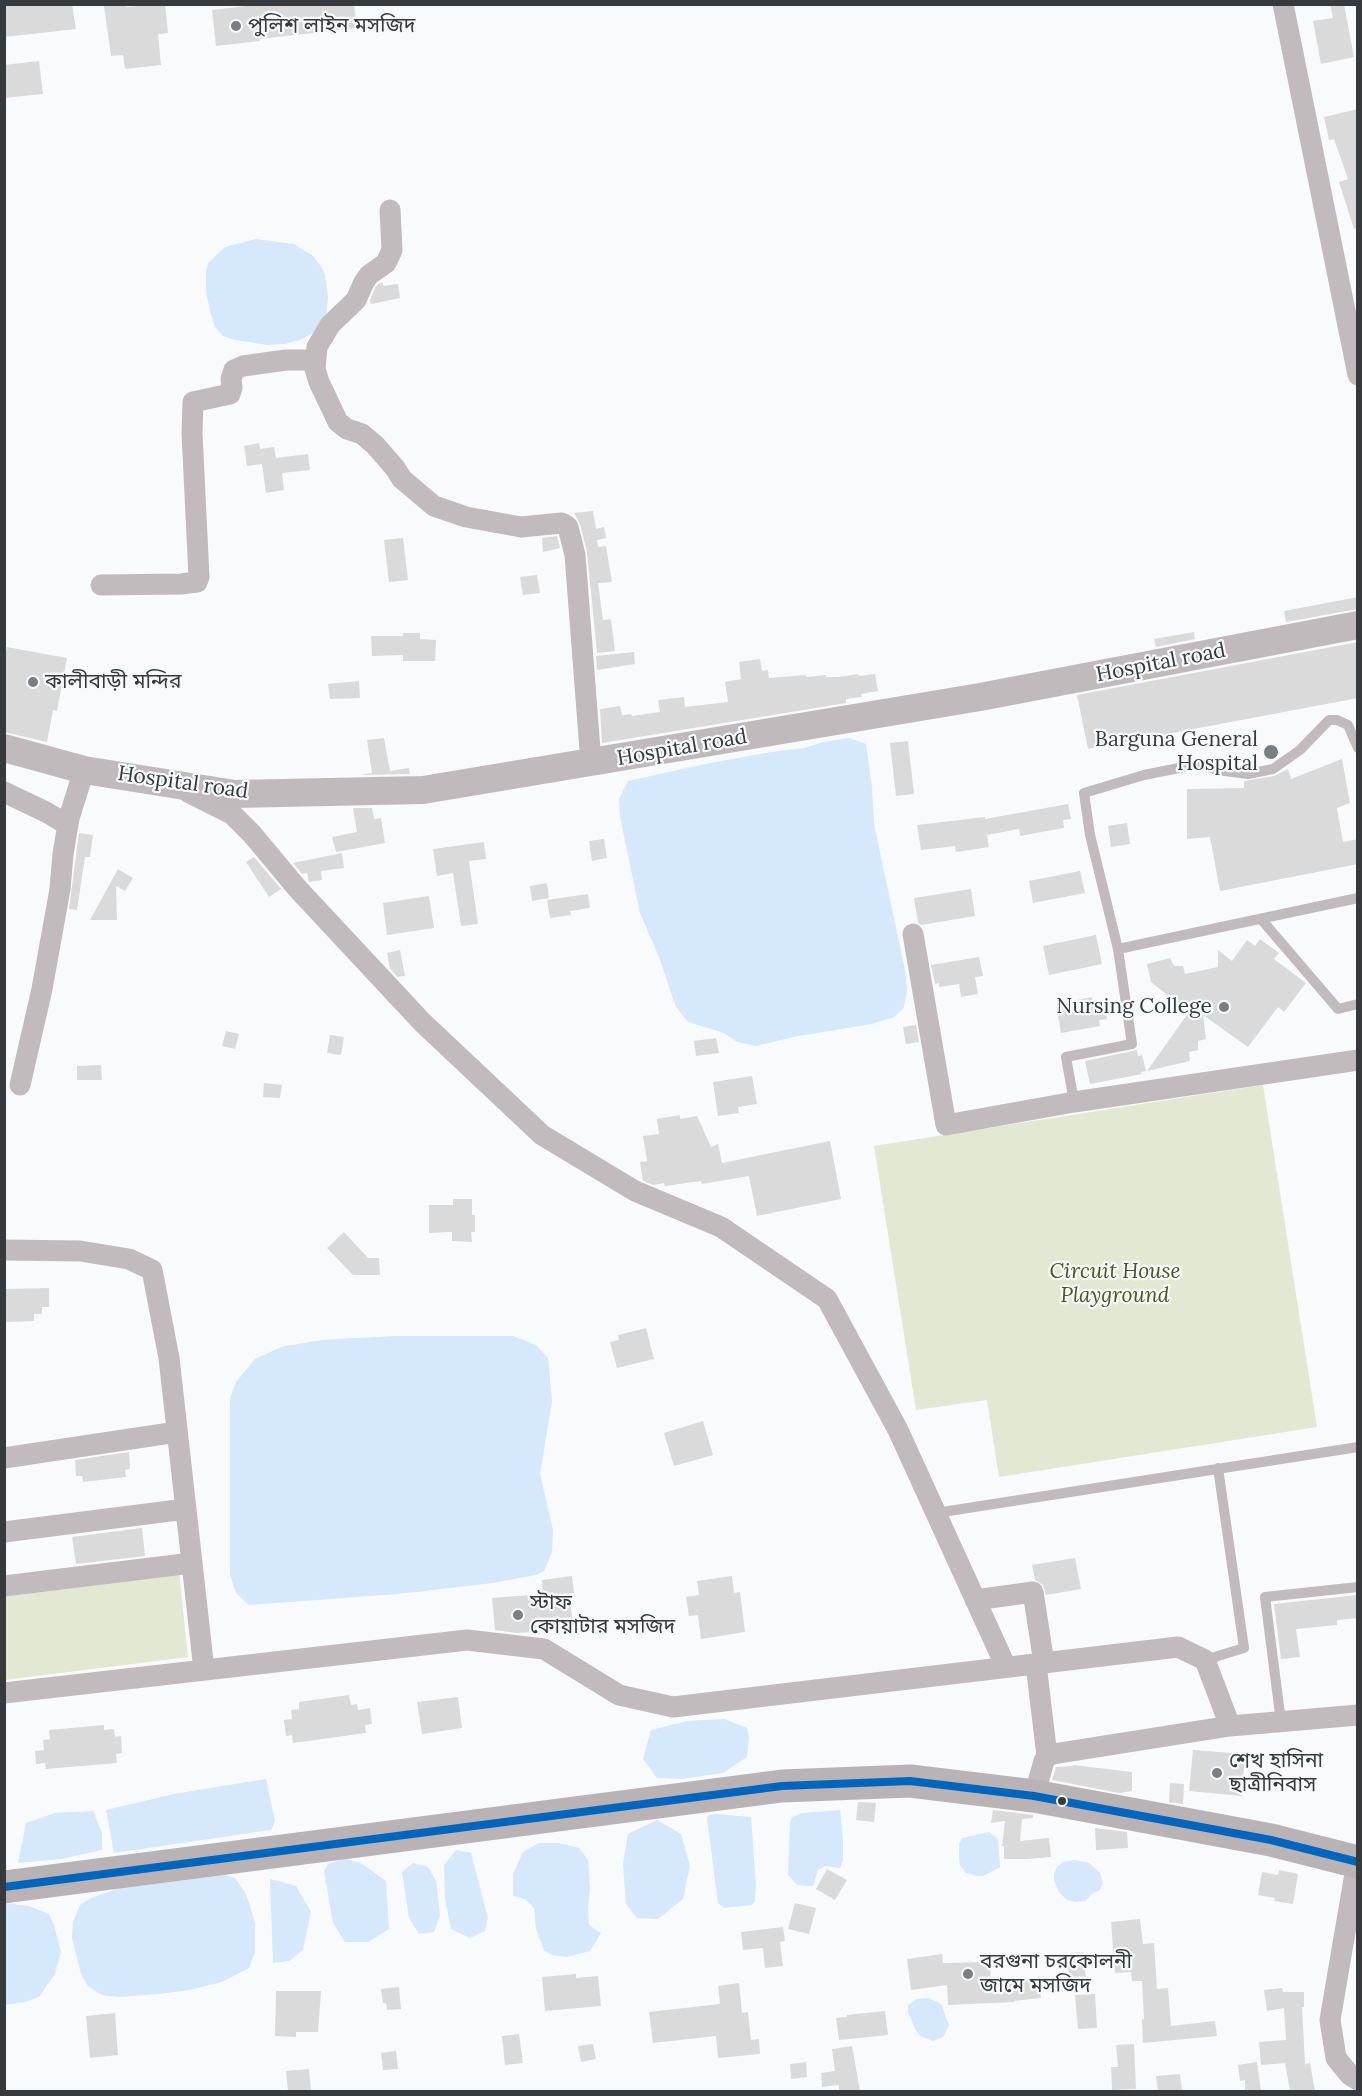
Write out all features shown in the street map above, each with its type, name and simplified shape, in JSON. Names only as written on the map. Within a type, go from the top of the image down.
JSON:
[{"type":"main road","points":[[4,1887],[782,1786],[910,1781],[1034,1796],[1271,1840],[1357,1862]]},
{"type":"street","points":[[1283,4],[1358,375]]},
{"type":"street","points":[[390,210],[392,250],[386,263],[369,275],[356,300],[330,325],[317,347],[315,369],[319,382],[338,422],[347,429],[362,434],[375,445],[402,479],[434,506],[466,517],[521,526],[562,523],[568,527],[575,555],[591,763]]},
{"type":"street","points":[[101,585],[196,582],[199,577],[192,433],[193,402],[230,394],[234,370],[243,366],[286,360],[316,360]]},
{"type":"street","name":"Hospital road","points":[[4,748],[82,774],[235,794],[423,790],[980,697],[1358,626]]},
{"type":"street","points":[[20,1086],[42,989],[60,889],[69,822],[82,774]]},
{"type":"street","points":[[170,784],[232,814],[252,834],[297,888],[422,1022],[542,1136],[635,1191],[721,1227],[827,1299],[898,1430],[1006,1667]]},
{"type":"street","points":[[4,792],[69,822]]},
{"type":"street","points":[[913,934],[946,1125],[1074,1102],[1358,1060]]},
{"type":"street","points":[[4,1250],[80,1251],[129,1259],[152,1270],[170,1359],[204,1670]]},
{"type":"street","points":[[4,1458],[177,1432]]},
{"type":"street","points":[[4,1532],[186,1509]]},
{"type":"street","points":[[4,1586],[192,1563]]},
{"type":"street","points":[[975,1600],[1033,1592],[1047,1756],[1042,1765],[1034,1796]]},
{"type":"street","points":[[4,1693],[467,1640],[544,1648],[619,1695],[673,1707],[1178,1647],[1205,1660],[1230,1726]]},
{"type":"street","points":[[1047,1756],[1230,1726],[1358,1715]]},
{"type":"street","points":[[1357,1862],[1330,2020],[1336,2058],[1350,2075],[1358,2080]]},
{"type":"lane","points":[[1074,1102],[1066,1057],[1132,1044],[1118,949],[1090,835],[1084,793],[1143,775],[1199,764],[1217,770],[1248,774],[1273,770],[1295,754],[1329,720],[1337,720],[1348,725],[1358,748]]},
{"type":"lane","points":[[1118,949],[1358,898]]},
{"type":"lane","points":[[1261,919],[1338,1009],[1358,1004]]},
{"type":"lane","points":[[936,1513],[1358,1447]]},
{"type":"lane","points":[[1205,1660],[1244,1648],[1218,1468]]},
{"type":"lane","points":[[1281,1722],[1265,1597],[1358,1587]]},
{"type":"green space","name":"Circuit House Playground","points":[[1263,1085],[1317,1427],[999,1477],[987,1400],[916,1410],[874,1146]]},
{"type":"green space","points":[[179,1571],[188,1657],[5,1680],[4,1591]]},
{"type":"water","points":[[256,239],[294,244],[313,256],[320,265],[325,275],[328,297],[326,319],[317,331],[285,344],[268,345],[223,336],[215,327],[206,290],[208,263],[225,247]]},
{"type":"water","points":[[849,738],[866,744],[874,824],[905,970],[907,991],[904,1007],[894,1017],[872,1024],[793,1037],[756,1046],[737,1042],[724,1033],[688,1022],[676,1007],[659,957],[640,913],[620,817],[619,799],[628,781],[705,764],[804,748]]},
{"type":"water","points":[[395,1336],[513,1336],[536,1345],[548,1358],[552,1401],[540,1474],[553,1530],[552,1552],[544,1571],[536,1575],[493,1583],[398,1594],[249,1605],[236,1593],[230,1575],[230,1398],[236,1382],[255,1359],[281,1347],[321,1340]]},
{"type":"water","points":[[724,1719],[747,1728],[749,1737],[747,1757],[723,1773],[682,1779],[657,1778],[643,1759],[651,1730],[687,1721]]},
{"type":"water","points":[[266,1779],[275,1821],[271,1830],[114,1853],[106,1810],[174,1794]]},
{"type":"water","points":[[840,1810],[843,1861],[840,1868],[825,1866],[818,1870],[813,1886],[797,1885],[788,1875],[792,1817],[802,1813]]},
{"type":"water","points":[[93,1811],[102,1833],[102,1850],[61,1859],[18,1863],[26,1823],[55,1813]]},
{"type":"water","points":[[709,1815],[751,1817],[756,1885],[755,1901],[752,1905],[724,1908],[718,1903],[707,1818]]},
{"type":"water","points":[[657,1820],[681,1834],[690,1866],[683,1899],[658,1919],[637,1918],[626,1904],[623,1864],[628,1834]]},
{"type":"water","points":[[989,1832],[998,1839],[1000,1867],[983,1876],[966,1873],[959,1859],[959,1844],[962,1838]]},
{"type":"water","points":[[539,1843],[559,1843],[579,1848],[588,1860],[589,1925],[601,1933],[590,1951],[567,1957],[552,1955],[544,1950],[536,1929],[534,1908],[525,1899],[513,1896],[513,1874],[523,1852]]},
{"type":"water","points":[[456,1850],[471,1853],[488,1918],[485,1931],[470,1938],[451,1929],[445,1899],[444,1865]]},
{"type":"water","points":[[345,1859],[361,1863],[386,1881],[389,1929],[368,1942],[345,1942],[333,1923],[324,1871],[329,1863]]},
{"type":"water","points":[[1074,1860],[1089,1863],[1100,1873],[1103,1883],[1100,1890],[1085,1901],[1067,1900],[1059,1892],[1054,1881],[1057,1867],[1063,1862]]},
{"type":"water","points":[[413,1863],[428,1867],[436,1881],[440,1915],[434,1932],[419,1934],[409,1918],[402,1872]]},
{"type":"water","points":[[218,1873],[235,1878],[245,1892],[250,1906],[255,1924],[255,1952],[249,1968],[222,1982],[190,1990],[159,1994],[119,1997],[102,1995],[88,1986],[81,1974],[72,1938],[73,1922],[80,1905],[91,1898],[122,1887]]},
{"type":"water","points":[[270,1879],[296,1886],[311,1912],[303,1950],[289,1961],[273,1963]]},
{"type":"water","points":[[5,1903],[29,1906],[49,1914],[61,1952],[55,1974],[39,1997],[5,2005]]},
{"type":"water","points":[[929,1998],[941,2004],[949,2025],[943,2037],[933,2041],[920,2036],[908,2012],[908,2005],[917,1999]]},
{"type":"building","points":[[4,4],[72,4],[76,29],[4,37]]},
{"type":"building","points":[[126,4],[126,7],[165,4],[168,33],[158,34],[161,65],[125,69],[123,55],[111,56],[104,6]]},
{"type":"building","points":[[263,4],[354,4],[357,28],[216,46],[212,10]]},
{"type":"building","points":[[1330,4],[1344,4],[1354,57],[1321,64],[1313,21],[1333,18]]},
{"type":"building","points":[[39,61],[43,94],[4,98],[4,65]]},
{"type":"building","points":[[1358,109],[1358,228],[1354,229],[1339,182],[1348,179],[1334,139],[1329,140],[1324,117]]},
{"type":"building","points":[[383,282],[383,286],[398,284],[400,298],[371,304],[370,300],[375,288]]},
{"type":"building","points":[[259,443],[260,449],[274,447],[276,458],[308,454],[310,470],[282,473],[284,490],[266,493],[262,464],[247,466],[244,446]]},
{"type":"building","points":[[593,511],[596,529],[604,527],[606,538],[597,540],[598,547],[606,546],[612,582],[598,583],[603,620],[611,619],[615,651],[597,653],[587,552],[580,524],[574,513]]},
{"type":"building","points":[[557,536],[560,548],[543,552],[542,538]]},
{"type":"building","points":[[403,538],[408,580],[389,582],[384,540]]},
{"type":"building","points":[[537,575],[540,593],[523,595],[520,577]]},
{"type":"building","points":[[1358,597],[1358,609],[1286,622],[1284,611]]},
{"type":"building","points":[[1194,632],[1195,639],[1156,647],[1154,639]]},
{"type":"building","points":[[403,633],[420,633],[420,639],[436,640],[435,661],[403,661],[403,655],[372,656],[371,636],[403,636]]},
{"type":"building","name":"Barguna General Hospital","points":[[1358,642],[1358,698],[1088,749],[1077,695]]},
{"type":"building","name":"কালীবাড়ী মন্দির","points":[[7,647],[67,658],[57,711],[53,710],[47,742],[4,732],[4,662]]},
{"type":"building","points":[[634,652],[635,664],[597,670],[596,656]]},
{"type":"building","points":[[760,659],[762,671],[768,670],[769,678],[875,674],[878,691],[861,694],[862,697],[846,699],[846,703],[602,743],[600,709],[620,706],[622,715],[631,714],[632,716],[660,712],[658,700],[684,697],[685,707],[728,702],[725,682],[741,679],[739,662]]},
{"type":"building","points":[[359,681],[360,698],[330,699],[328,684]]},
{"type":"building","points":[[384,738],[390,771],[409,768],[410,774],[359,775],[372,773],[367,740]]},
{"type":"building","points":[[908,741],[914,794],[896,796],[890,743]]},
{"type":"building","points":[[1342,759],[1350,803],[1337,808],[1343,842],[1358,839],[1358,864],[1220,891],[1210,837],[1187,839],[1187,789],[1244,788],[1244,781],[1274,776],[1288,769],[1291,779]]},
{"type":"building","points":[[1068,804],[1071,819],[1063,820],[1064,828],[1020,836],[1019,829],[987,835],[989,847],[956,852],[955,846],[921,850],[917,825],[985,817],[985,819]]},
{"type":"building","points":[[353,808],[372,808],[374,819],[381,818],[385,843],[336,852],[332,837],[357,832]]},
{"type":"building","points":[[1127,823],[1130,844],[1111,847],[1108,826]]},
{"type":"building","points":[[79,833],[93,835],[90,857],[85,857],[77,910],[69,909]]},
{"type":"building","points":[[604,839],[607,858],[592,861],[589,841]]},
{"type":"building","points":[[484,842],[486,859],[469,861],[478,924],[461,926],[453,873],[437,876],[433,849]]},
{"type":"building","points":[[342,853],[344,868],[321,871],[322,880],[309,882],[307,873],[302,874],[293,863]]},
{"type":"building","points":[[254,857],[281,889],[269,897],[246,862]]},
{"type":"building","points":[[118,869],[133,878],[125,891],[116,886],[117,920],[90,920]]},
{"type":"building","points":[[1080,871],[1085,893],[1033,903],[1029,881]]},
{"type":"building","points":[[547,883],[549,898],[532,901],[530,886]]},
{"type":"building","points":[[971,889],[975,916],[921,925],[918,923],[914,898]]},
{"type":"building","points":[[588,894],[590,908],[570,911],[571,915],[550,918],[547,900]]},
{"type":"building","points":[[429,896],[434,928],[387,935],[383,903]]},
{"type":"building","points":[[1096,935],[1102,964],[1049,975],[1043,946]]},
{"type":"building","name":"Nursing College","points":[[1260,939],[1279,953],[1274,959],[1306,983],[1284,1012],[1278,1007],[1248,1047],[1203,1015],[1206,1039],[1198,1041],[1198,1050],[1189,1052],[1190,1061],[1147,1071],[1189,1012],[1151,982],[1147,964],[1170,958],[1174,966],[1183,966],[1185,974],[1218,967],[1218,950],[1232,961],[1247,940],[1255,946]]},
{"type":"building","points":[[400,950],[405,976],[397,977],[390,968],[387,953]]},
{"type":"building","points":[[979,957],[983,976],[975,977],[978,994],[961,997],[959,984],[939,987],[939,983],[935,984],[931,965]]},
{"type":"building","points":[[1092,997],[1093,1004],[1104,1002],[1107,1019],[1099,1020],[1100,1026],[1061,1033],[1057,1009],[1078,1005],[1077,1000]]},
{"type":"building","points":[[916,1025],[919,1042],[906,1044],[903,1027]]},
{"type":"building","points":[[226,1031],[239,1034],[235,1049],[222,1046]]},
{"type":"building","points":[[330,1035],[344,1037],[341,1055],[327,1053]]},
{"type":"building","points":[[716,1038],[719,1053],[696,1056],[694,1041]]},
{"type":"building","points":[[1137,1050],[1138,1056],[1142,1055],[1146,1071],[1141,1072],[1142,1074],[1090,1084],[1085,1061]]},
{"type":"building","points":[[101,1065],[102,1080],[77,1080],[77,1066]]},
{"type":"building","points":[[752,1076],[757,1104],[738,1107],[739,1113],[718,1116],[713,1082]]},
{"type":"building","points":[[264,1083],[282,1085],[280,1098],[263,1097]]},
{"type":"building","points":[[680,1115],[680,1119],[697,1116],[711,1147],[718,1144],[722,1163],[830,1141],[841,1199],[757,1216],[749,1176],[702,1184],[701,1181],[665,1186],[664,1183],[654,1185],[643,1181],[640,1162],[647,1161],[643,1136],[659,1134],[657,1119]]},
{"type":"building","points":[[453,1199],[472,1199],[475,1232],[471,1232],[472,1242],[452,1241],[452,1232],[429,1233],[429,1205],[453,1205]]},
{"type":"building","points":[[344,1232],[368,1258],[379,1258],[380,1275],[353,1275],[327,1248]]},
{"type":"building","points":[[49,1288],[49,1307],[42,1307],[42,1314],[34,1314],[34,1321],[5,1322],[4,1289]]},
{"type":"building","points":[[646,1328],[654,1359],[617,1368],[610,1342],[619,1340],[618,1335]]},
{"type":"building","points":[[703,1421],[713,1455],[674,1466],[664,1433]]},
{"type":"building","points":[[129,1452],[130,1469],[125,1470],[126,1477],[83,1482],[82,1476],[76,1476],[75,1460]]},
{"type":"building","points":[[142,1528],[145,1556],[76,1564],[72,1537]]},
{"type":"building","points":[[1075,1558],[1081,1589],[1046,1595],[1043,1585],[1035,1580],[1032,1565]]},
{"type":"building","points":[[572,1576],[574,1593],[569,1593],[573,1624],[543,1628],[544,1631],[517,1633],[495,1630],[492,1598],[543,1594],[542,1580]]},
{"type":"building","points":[[732,1576],[734,1593],[740,1592],[745,1632],[701,1639],[698,1615],[689,1616],[686,1597],[699,1595],[697,1581]]},
{"type":"building","points":[[1358,1595],[1358,1618],[1337,1620],[1337,1625],[1296,1629],[1300,1657],[1281,1659],[1274,1604]]},
{"type":"building","points":[[349,1695],[351,1705],[357,1704],[358,1710],[370,1708],[372,1724],[365,1725],[366,1733],[293,1743],[292,1735],[286,1736],[284,1720],[292,1719],[291,1710],[299,1709],[299,1702]]},
{"type":"building","points":[[458,1697],[462,1728],[422,1734],[417,1702]]},
{"type":"building","points":[[104,1725],[104,1730],[114,1729],[115,1737],[121,1736],[122,1753],[116,1754],[117,1763],[46,1769],[45,1763],[36,1764],[35,1751],[44,1750],[43,1740],[50,1739],[49,1730]]},
{"type":"building","name":"শেখ হাসিনা ছাত্রীনিবাস","points":[[1193,1750],[1245,1754],[1242,1796],[1189,1791]]},
{"type":"building","points":[[1073,1765],[1132,1772],[1132,1791],[1119,1793],[1052,1780],[1056,1767]]},
{"type":"building","points":[[1170,1783],[1184,1784],[1183,1804],[1169,1802]]},
{"type":"building","points":[[858,1802],[876,1803],[874,1822],[856,1820]]},
{"type":"building","points":[[993,1810],[1033,1815],[1033,1818],[1022,1819],[1020,1841],[1049,1838],[1051,1857],[1004,1859],[1004,1846],[1002,1846],[1005,1821],[991,1823]]},
{"type":"building","points":[[1095,1828],[1127,1832],[1128,1848],[1096,1850]]},
{"type":"building","points":[[827,1869],[847,1880],[835,1900],[816,1889]]},
{"type":"building","points":[[1279,1870],[1298,1874],[1293,1904],[1274,1901],[1275,1898],[1258,1895],[1262,1872],[1278,1875]]},
{"type":"building","points":[[795,1903],[816,1908],[809,1934],[788,1929]]},
{"type":"building","points":[[1140,1919],[1143,1944],[1154,1943],[1157,1989],[1168,1988],[1171,2026],[1215,2021],[1217,2036],[1143,2043],[1142,1981],[1132,1981],[1131,1972],[1115,1973],[1111,1922]]},
{"type":"building","points":[[783,1927],[785,1941],[780,1942],[783,1966],[765,1968],[763,1948],[743,1950],[741,1932]]},
{"type":"building","points":[[1083,1952],[1086,1979],[1069,1981],[1067,1953]]},
{"type":"building","points":[[942,1954],[943,1963],[990,1962],[991,1982],[1039,1978],[1041,1998],[1014,2002],[948,2005],[947,1985],[911,1990],[907,1959]]},
{"type":"building","points":[[576,1974],[576,1978],[598,1976],[601,2006],[545,2011],[542,1977]]},
{"type":"building","points":[[739,1983],[742,2013],[748,2012],[751,2040],[759,2039],[760,2054],[718,2058],[716,2036],[653,2043],[649,2012],[720,2004],[718,1986]]},
{"type":"building","points":[[399,1987],[401,2009],[387,2010],[386,2003],[383,2003],[381,1989]]},
{"type":"building","points":[[1282,1988],[1283,1992],[1304,1992],[1304,2007],[1302,2007],[1305,2064],[1310,2063],[1315,2091],[1290,2091],[1285,2063],[1261,2065],[1259,2042],[1286,2040],[1284,2008],[1267,2011],[1264,1990]]},
{"type":"building","points":[[276,1991],[321,1991],[318,2032],[296,2032],[296,2037],[275,2036]]},
{"type":"building","points":[[1095,1994],[1097,2028],[1078,2029],[1075,1995]]},
{"type":"building","points":[[885,2011],[888,2035],[839,2040],[836,2018]]},
{"type":"building","points":[[115,2013],[118,2055],[90,2058],[86,2016]]},
{"type":"building","points":[[519,2034],[523,2063],[505,2065],[502,2036]]},
{"type":"building","points":[[593,2044],[596,2059],[581,2062],[578,2046]]},
{"type":"building","points":[[1134,2044],[1136,2089],[1112,2090],[1111,2067],[1118,2067],[1116,2045]]},
{"type":"building","points":[[852,2046],[860,2091],[839,2091],[839,2085],[822,2087],[821,2073],[835,2071],[832,2049]]},
{"type":"building","points":[[396,2051],[398,2069],[383,2070],[381,2053]]},
{"type":"building","points":[[806,2062],[807,2077],[791,2079],[790,2064]]},
{"type":"building","points":[[1257,2062],[1261,2091],[1245,2091],[1245,2080],[1240,2081],[1238,2065]]},
{"type":"building","points":[[309,2069],[311,2091],[288,2091],[286,2071]]},
{"type":"building","points":[[1180,2074],[1182,2091],[1158,2091],[1156,2076]]},
{"type":"transit line","points":[[4,1887],[782,1786],[910,1781],[1034,1796],[1271,1840],[1358,1862]]},
{"type":"place","name":"পুলিশ লাইন মসজিদ","points":[[236,26]]},
{"type":"place","name":"কালীবাড়ী মন্দির","points":[[33,682]]},
{"type":"place","name":"Barguna General Hospital","points":[[1271,752]]},
{"type":"place","name":"Nursing College","points":[[1224,1007]]},
{"type":"place","name":"স্টাফ কোয়াটার মসজিদ","points":[[518,1615]]},
{"type":"place","name":"শেখ হাসিনা ছাত্রীনিবাস","points":[[1217,1773]]},
{"type":"place","name":"বরগুনা চরকোলনী জামে মসজিদ","points":[[968,1974]]}]
